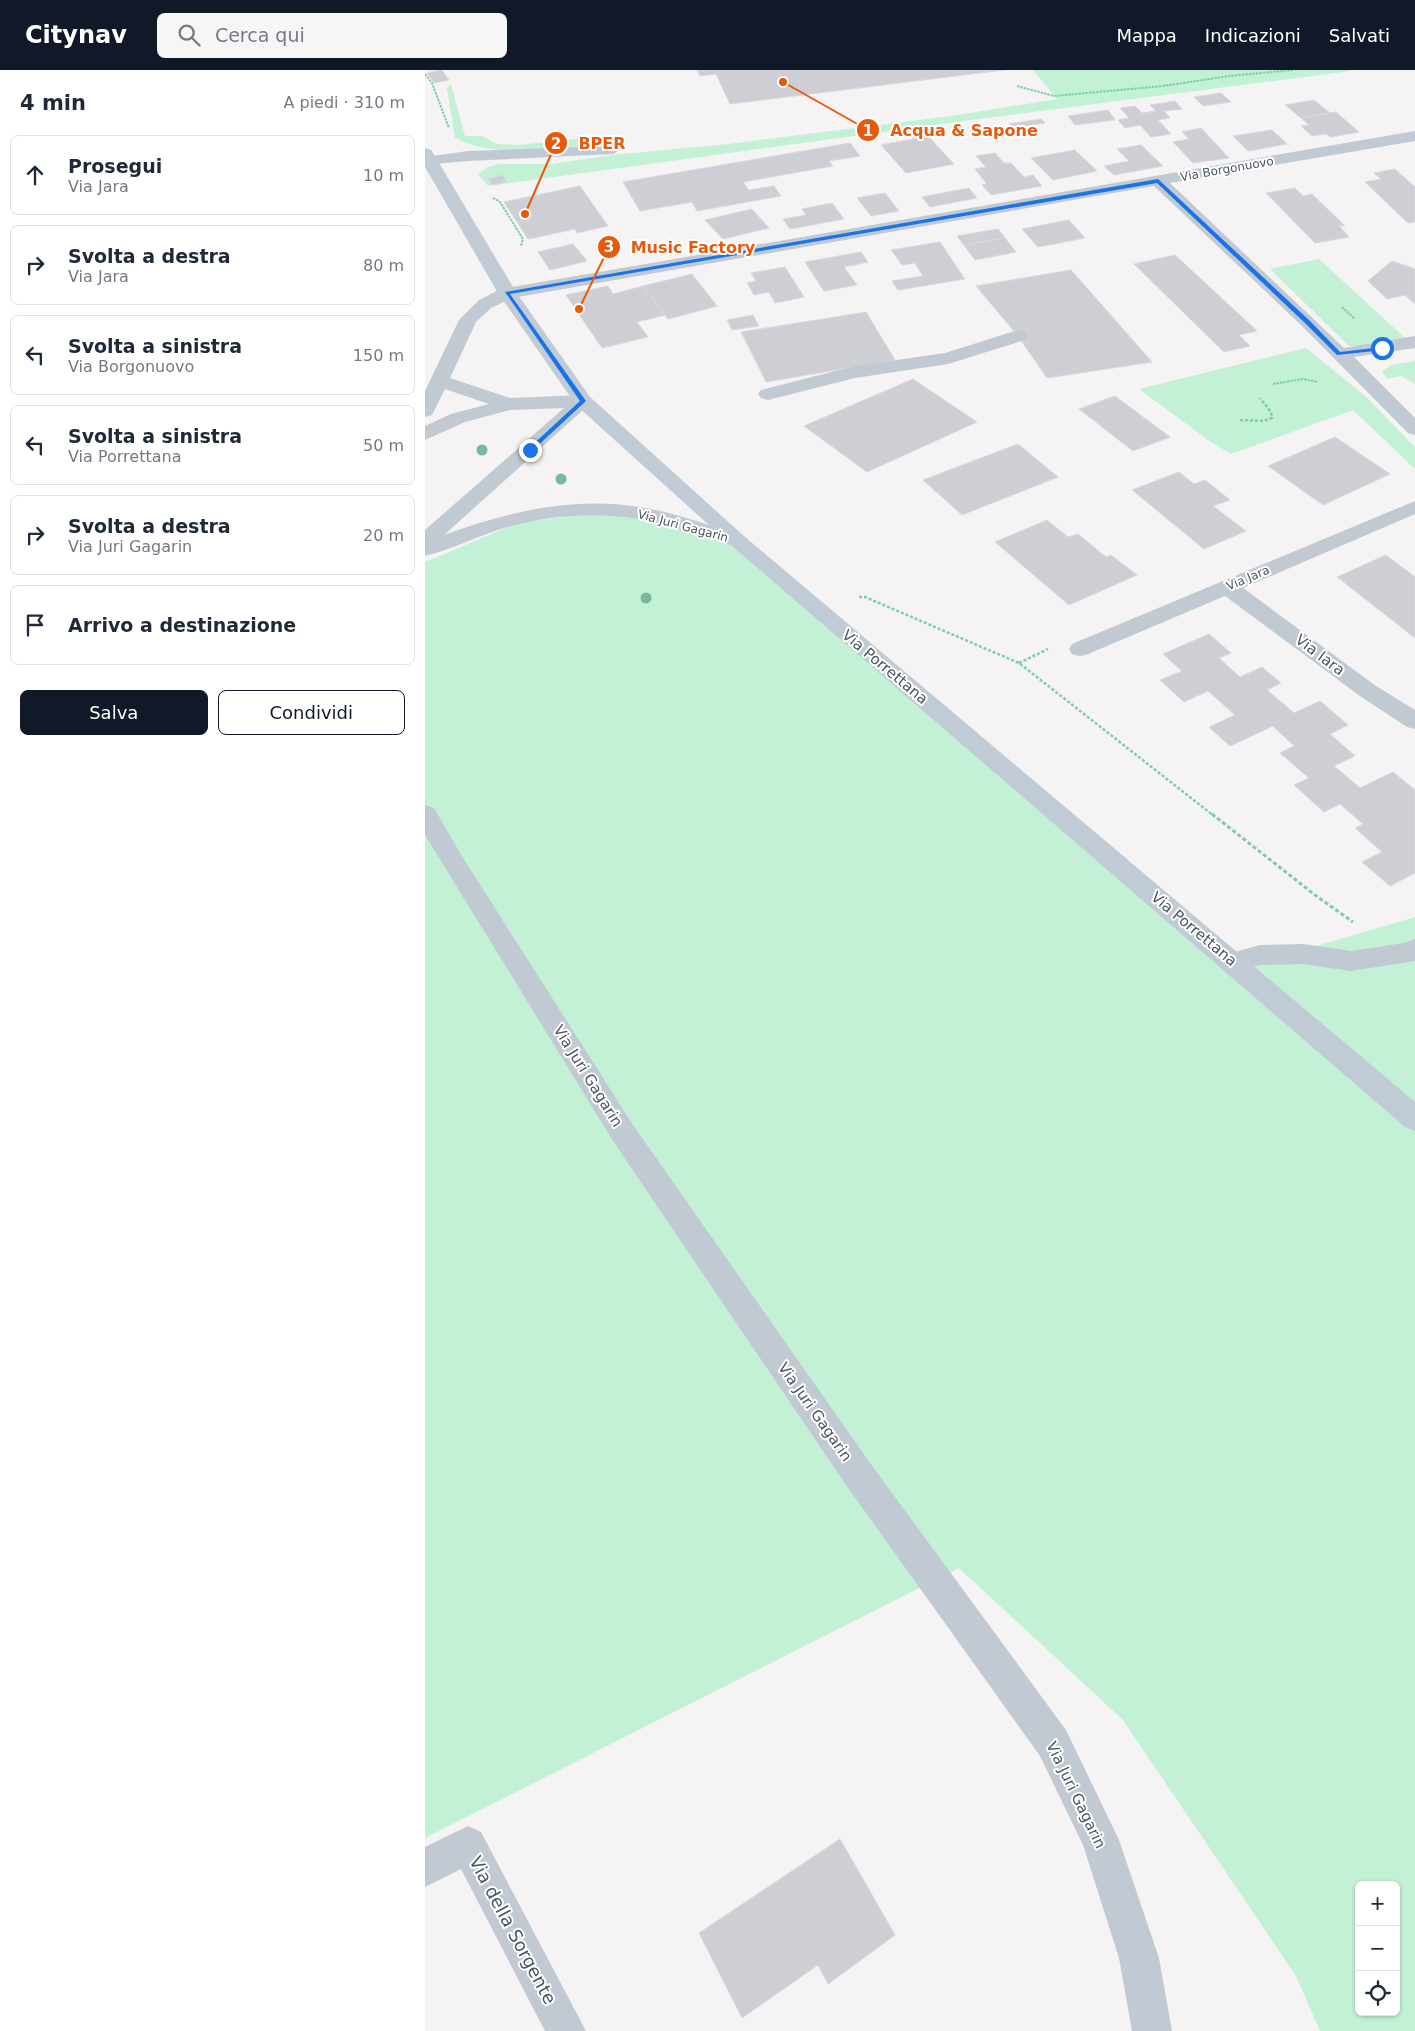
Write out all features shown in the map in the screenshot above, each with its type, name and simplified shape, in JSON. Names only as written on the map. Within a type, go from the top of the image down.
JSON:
[{"type":"main road","name":"Via Porrettana","points":[[427,157],[507,293],[583,401],[738,541],[1415,1119]]},
{"type":"street","name":"Via Borgonuovo","points":[[507,293],[1415,136]]},
{"type":"street","points":[[1158,181],[1308,322],[1415,429]]},
{"type":"street","points":[[425,411],[468,320],[485,304],[507,293]]},
{"type":"street","points":[[768,394],[855,372],[948,358],[1018,336]]},
{"type":"street","points":[[1339,354],[1415,342]]},
{"type":"street","points":[[439,381],[509,404]]},
{"type":"street","points":[[425,434],[458,418],[509,404],[583,401]]},
{"type":"street","points":[[425,540],[473,500],[583,401]]},
{"type":"street","name":"Via Jara","points":[[1080,648],[1415,507]]},
{"type":"street","name":"Via Juri Gagarin","points":[[425,550],[458,536],[509,520],[560,510],[612,509],[640,513],[738,541]]},
{"type":"street","name":"Via Iara","points":[[1227,586],[1368,691],[1415,721]]},
{"type":"street","name":"Via Juri Gagarin","points":[[425,814],[454,864],[623,1133],[858,1474],[1053,1743],[1101,1840],[1139,1958],[1152,2031]]},
{"type":"street","points":[[1233,962],[1260,955],[1303,954],[1351,961],[1411,952],[1415,949]]},
{"type":"street","name":"Via della Sorgente","points":[[425,1868],[469,1845],[566,2031]]},
{"type":"lane","points":[[427,157],[515,156],[609,151]]},
{"type":"path","points":[[1017,86],[1054,96],[1163,86],[1229,76],[1293,70]]},
{"type":"path","points":[[425,74],[431,83],[450,130]]},
{"type":"path","points":[[492,198],[500,202],[523,239],[519,254],[532,277],[541,287]]},
{"type":"path","points":[[1273,384],[1303,379],[1325,384]]},
{"type":"path","points":[[1240,420],[1263,421],[1272,418],[1271,412],[1260,398]]},
{"type":"path","points":[[855,597],[865,598],[1019,663],[1315,895],[1354,923]]},
{"type":"green space","points":[[1033,70],[1358,70],[956,122],[488,186],[478,174],[488,167],[499,164],[552,164],[612,155],[729,144],[952,116],[1057,99]]},
{"type":"green space","points":[[451,84],[465,136],[482,136],[497,144],[519,145],[592,137],[599,138],[602,140],[601,143],[605,143],[529,151],[489,148],[455,138],[447,88]]},
{"type":"green space","points":[[1319,259],[1405,338],[1362,347],[1349,346],[1270,269]]},
{"type":"green space","points":[[1306,348],[1365,396],[1415,447],[1415,469],[1353,410],[1231,454],[1211,442],[1139,389]]},
{"type":"green space","points":[[1415,361],[1415,384],[1401,376],[1387,379],[1382,371],[1392,365]]},
{"type":"green space","points":[[594,513],[714,527],[1245,967],[1415,917],[1415,2031],[1320,2031],[1296,1976],[1123,1720],[959,1568],[425,1838],[425,562],[518,523]]},
{"type":"building","points":[[442,70],[449,80],[434,83],[427,73]]},
{"type":"building","points":[[697,70],[1004,70],[730,104],[716,74],[700,76]]},
{"type":"building","points":[[1221,93],[1231,102],[1203,106],[1194,97]]},
{"type":"building","points":[[1314,100],[1330,113],[1301,118],[1285,105]]},
{"type":"building","points":[[1175,101],[1182,109],[1164,111],[1170,118],[1158,120],[1171,134],[1151,137],[1140,125],[1125,128],[1118,120],[1129,118],[1120,108],[1135,106],[1142,113],[1156,111],[1150,105]]},
{"type":"building","points":[[1108,110],[1115,120],[1075,125],[1068,116]]},
{"type":"building","points":[[1336,112],[1359,132],[1331,137],[1326,134],[1312,136],[1301,126],[1309,125],[1301,118]]},
{"type":"building","points":[[1041,119],[1045,123],[1013,128],[1009,124]]},
{"type":"building","points":[[1201,128],[1229,158],[1193,163],[1173,142],[1189,139],[1182,132]]},
{"type":"building","points":[[1272,130],[1287,144],[1248,151],[1233,136]]},
{"type":"building","points":[[928,136],[954,164],[906,173],[881,145]]},
{"type":"building","points":[[850,143],[860,156],[829,161],[833,166],[743,182],[749,190],[774,186],[781,196],[697,211],[692,202],[640,211],[623,182]]},
{"type":"building","points":[[1141,145],[1163,166],[1114,175],[1104,166],[1129,161],[1117,149]]},
{"type":"building","points":[[1075,150],[1097,171],[1053,180],[1031,158]]},
{"type":"building","points":[[995,153],[1004,163],[1011,163],[1024,177],[1033,175],[1042,186],[991,195],[982,185],[987,184],[975,169],[986,167],[976,156]]},
{"type":"building","points":[[1395,169],[1415,187],[1415,222],[1408,223],[1365,182],[1381,179],[1374,173]]},
{"type":"building","points":[[502,175],[507,182],[492,185],[488,179]]},
{"type":"building","points":[[580,186],[608,226],[577,233],[575,229],[528,239],[504,202]]},
{"type":"building","points":[[969,188],[977,198],[930,207],[922,197]]},
{"type":"building","points":[[1295,188],[1303,196],[1312,194],[1345,226],[1339,226],[1349,237],[1315,243],[1266,193]]},
{"type":"building","points":[[885,193],[899,211],[871,216],[857,198]]},
{"type":"building","points":[[832,203],[844,219],[790,229],[783,219],[806,215],[802,209]]},
{"type":"building","points":[[752,209],[769,228],[723,239],[705,220]]},
{"type":"building","points":[[1069,220],[1085,238],[1038,247],[1022,229]]},
{"type":"building","points":[[998,229],[1005,238],[964,245],[957,236]]},
{"type":"building","points":[[1005,238],[1016,252],[975,260],[964,245]]},
{"type":"building","points":[[940,242],[965,279],[898,290],[892,281],[923,276],[915,263],[902,265],[891,250]]},
{"type":"building","points":[[573,244],[587,261],[550,270],[538,252]]},
{"type":"building","points":[[861,252],[868,262],[844,267],[857,285],[824,291],[805,262]]},
{"type":"building","points":[[1175,255],[1257,331],[1239,335],[1250,346],[1224,352],[1134,264]]},
{"type":"building","points":[[1392,261],[1415,269],[1415,304],[1405,295],[1387,299],[1368,281]]},
{"type":"building","points":[[785,267],[804,297],[775,303],[769,292],[754,295],[747,283],[756,281],[751,273]]},
{"type":"building","points":[[1071,270],[1152,362],[1047,378],[1018,336],[976,286]]},
{"type":"building","points":[[692,274],[717,306],[668,319],[643,286]]},
{"type":"building","points":[[608,286],[613,294],[643,286],[665,315],[637,322],[648,337],[602,348],[566,295]]},
{"type":"building","points":[[866,312],[895,360],[766,382],[741,332]]},
{"type":"building","points":[[753,315],[759,326],[732,330],[727,320]]},
{"type":"building","points":[[913,379],[977,422],[867,472],[804,426]]},
{"type":"building","points":[[1115,396],[1170,437],[1133,451],[1079,409]]},
{"type":"building","points":[[1335,437],[1390,474],[1323,505],[1268,466]]},
{"type":"building","points":[[1018,444],[1058,477],[962,515],[923,480]]},
{"type":"building","points":[[1179,472],[1194,484],[1205,480],[1230,500],[1213,506],[1246,531],[1204,549],[1132,490]]},
{"type":"building","points":[[1047,520],[1068,537],[1078,534],[1106,557],[1111,555],[1137,575],[1069,605],[995,542]]},
{"type":"building","points":[[1386,555],[1415,577],[1415,638],[1337,577]]},
{"type":"building","points":[[1209,634],[1231,653],[1219,658],[1240,677],[1262,667],[1281,683],[1267,690],[1294,713],[1320,701],[1348,725],[1330,734],[1355,756],[1334,766],[1360,788],[1393,772],[1415,790],[1415,873],[1390,886],[1362,862],[1382,852],[1355,828],[1363,824],[1340,804],[1324,812],[1294,785],[1309,778],[1280,753],[1294,746],[1273,726],[1230,746],[1209,727],[1235,715],[1208,691],[1184,702],[1160,680],[1182,671],[1163,654]]},
{"type":"building","points":[[840,1839],[895,1935],[828,1984],[818,1965],[742,2018],[699,1933]]},
{"type":"place","name":"Acqua & Sapone","points":[[783,82]]},
{"type":"place","name":"BPER","points":[[525,214]]},
{"type":"place","name":"Music Factory","points":[[579,309]]},
{"type":"route","points":[[530,450],[583,401],[534,335],[507,293],[1158,181],[1308,322],[1339,354],[1382,348]]}]
